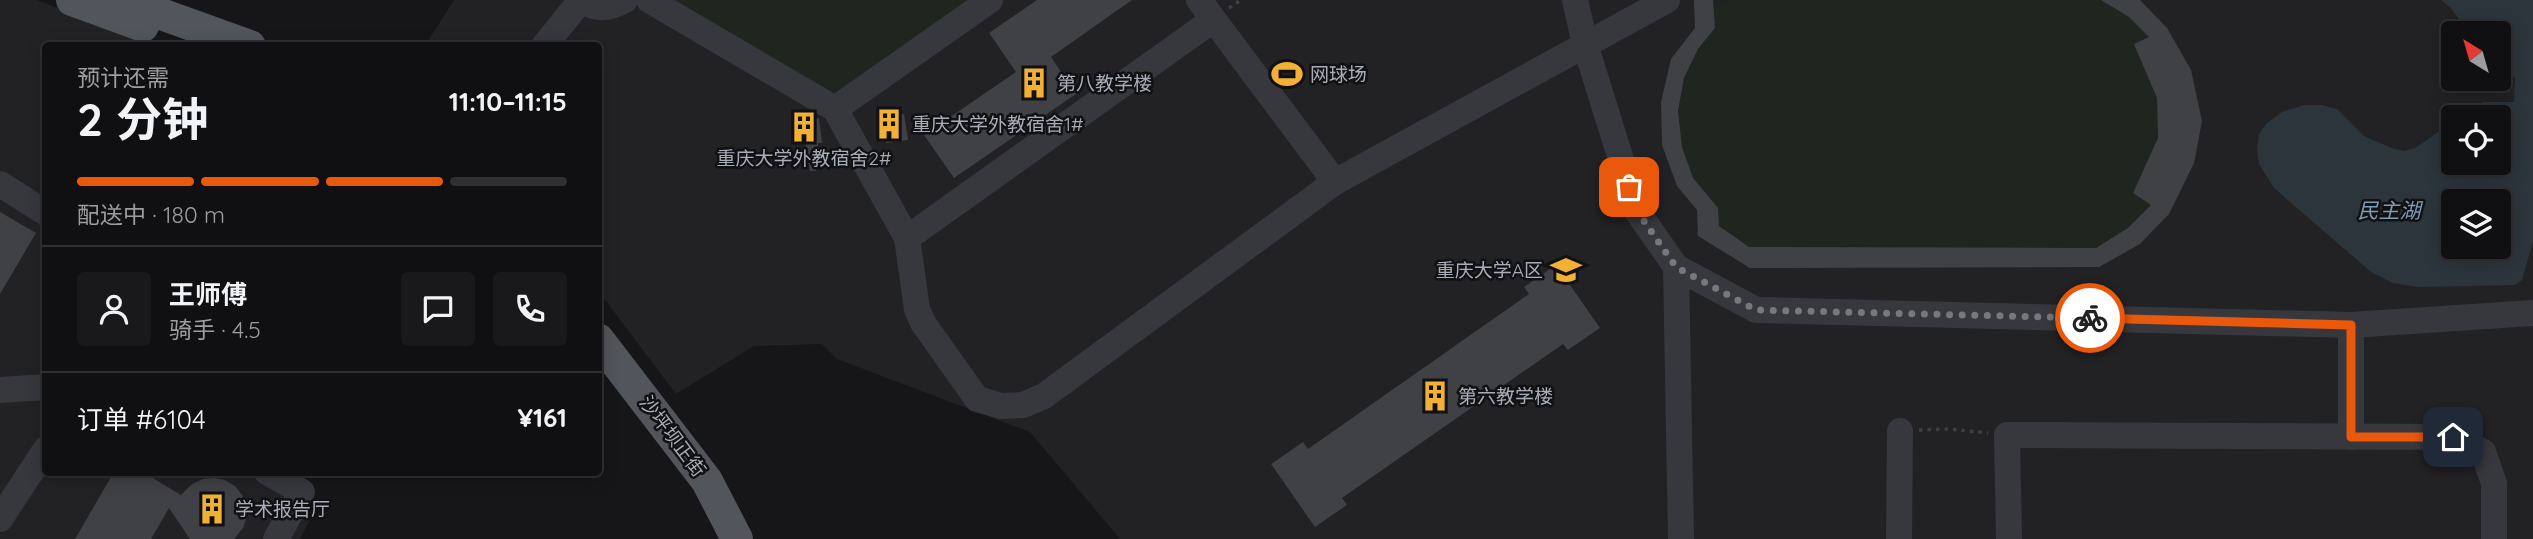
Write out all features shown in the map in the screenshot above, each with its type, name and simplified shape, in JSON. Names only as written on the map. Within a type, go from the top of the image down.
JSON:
[{"type":"main road","points":[[72,0],[188,42]]},
{"type":"main road","points":[[122,0],[239,42]]},
{"type":"main road","name":"沙坪坝正街","points":[[602,344],[707,481],[737,539]]},
{"type":"main road","name":"沙坪坝正街","points":[[602,377],[690,493],[713,539]]},
{"type":"street","points":[[547,42],[581,0],[590,6],[602,8],[625,0]]},
{"type":"street","points":[[649,0],[835,110],[907,238],[917,309],[923,323],[977,399],[1001,406],[1023,405],[1044,396],[1335,182],[1667,0]]},
{"type":"street","points":[[835,110],[990,0]]},
{"type":"street","points":[[1575,0],[1585,44],[1637,211],[1676,267],[1756,310],[2351,325],[2533,313]]},
{"type":"street","points":[[907,238],[1206,10],[1335,182]]},
{"type":"street","points":[[0,184],[42,210]]},
{"type":"street","points":[[1676,267],[1681,539]]},
{"type":"street","points":[[2351,325],[2351,437]]},
{"type":"street","points":[[0,390],[42,387]]},
{"type":"street","points":[[1899,539],[1900,430]]},
{"type":"street","points":[[2009,539],[2007,435],[2453,437],[2483,452],[2494,482],[2494,539]]},
{"type":"street","points":[[0,519],[42,455]]},
{"type":"street","points":[[276,539],[306,482],[283,476]]},
{"type":"path","points":[[1900,430],[1949,429],[2007,435]]},
{"type":"shaded area","points":[[0,0],[36,0],[152,42],[42,42],[42,476],[301,476],[315,510],[300,539],[0,539]]},
{"type":"shaded area","name":"重庆大学A区","points":[[454,0],[2533,0],[2533,539],[1120,539],[1030,432],[837,359],[822,344],[754,346],[676,394],[602,296],[602,42],[428,42]]},
{"type":"shaded area","points":[[671,0],[970,0],[858,82],[836,90],[814,83]]},
{"type":"shaded area","points":[[1731,0],[2101,0],[2129,17],[2149,37],[2157,98],[2158,138],[2133,193],[2151,205],[2128,228],[2096,248],[1749,247],[1719,226],[1715,205],[1691,173],[1679,124],[1682,90],[1687,74],[1715,28],[1713,9]]},
{"type":"water","name":"民主湖","points":[[2441,0],[2533,0],[2533,241],[2522,280],[2515,285],[2417,287],[2393,283],[2371,272],[2274,188],[2259,164],[2259,134],[2266,124],[2282,112],[2304,105],[2322,105],[2337,109],[2364,136],[2394,149],[2405,151],[2417,147],[2441,130],[2441,175],[2511,175],[2511,105],[2478,105],[2483,102],[2514,102],[2511,21],[2460,21]]},
{"type":"building","name":"第八教学楼","points":[[1037,0],[1132,0],[1051,57],[1076,94],[954,178],[924,135],[1016,72],[989,33]]},
{"type":"building","points":[[1694,0],[1713,0],[1715,28],[1698,49],[1684,78],[1678,111],[1682,147],[1693,178],[1718,208],[1719,226],[1749,247],[2096,248],[2128,228],[2151,205],[2133,193],[2158,138],[2157,98],[2134,44],[2149,37],[2129,17],[2101,0],[2140,0],[2167,28],[2191,70],[2202,121],[2194,163],[2169,214],[2140,244],[2099,267],[1750,268],[1698,236],[1697,210],[1677,186],[1662,145],[1661,102],[1671,59],[1695,28]]},
{"type":"building","name":"重庆大学外教宿舍1#","points":[[904,114],[908,140],[886,143],[883,118]]},
{"type":"building","name":"重庆大学外教宿舍2#","points":[[819,118],[822,143],[818,143],[816,171],[810,171],[804,134],[800,135],[799,122]]},
{"type":"building","points":[[0,212],[36,233],[0,294]]},
{"type":"building","name":"第六教学楼","points":[[1556,265],[1600,328],[1568,350],[1563,344],[1342,498],[1347,505],[1315,527],[1271,464],[1303,442],[1308,449],[1529,294],[1524,287]]},
{"type":"building","points":[[112,476],[150,476],[181,495],[192,484],[203,479],[225,480],[235,486],[246,505],[247,517],[243,528],[234,539],[190,539],[169,508],[151,539],[75,539]]},
{"type":"way so far","points":[[1629,187],[1637,211],[1676,267],[1756,310],[2090,318]]},
{"type":"place","name":"网球场","points":[[1287,74]]},
{"type":"place","name":"第八教学楼","points":[[1034,83]]},
{"type":"place","name":"重庆大学外教宿舍1#","points":[[889,124]]},
{"type":"place","name":"重庆大学外教宿舍2#","points":[[804,127]]},
{"type":"place","name":"重庆大学A区","points":[[1566,270]]},
{"type":"place","name":"第六教学楼","points":[[1435,396]]},
{"type":"place","name":"学术报告厅","points":[[212,509]]},
{"type":"route","points":[[2090,318],[2351,325],[2351,437],[2453,437]]}]
